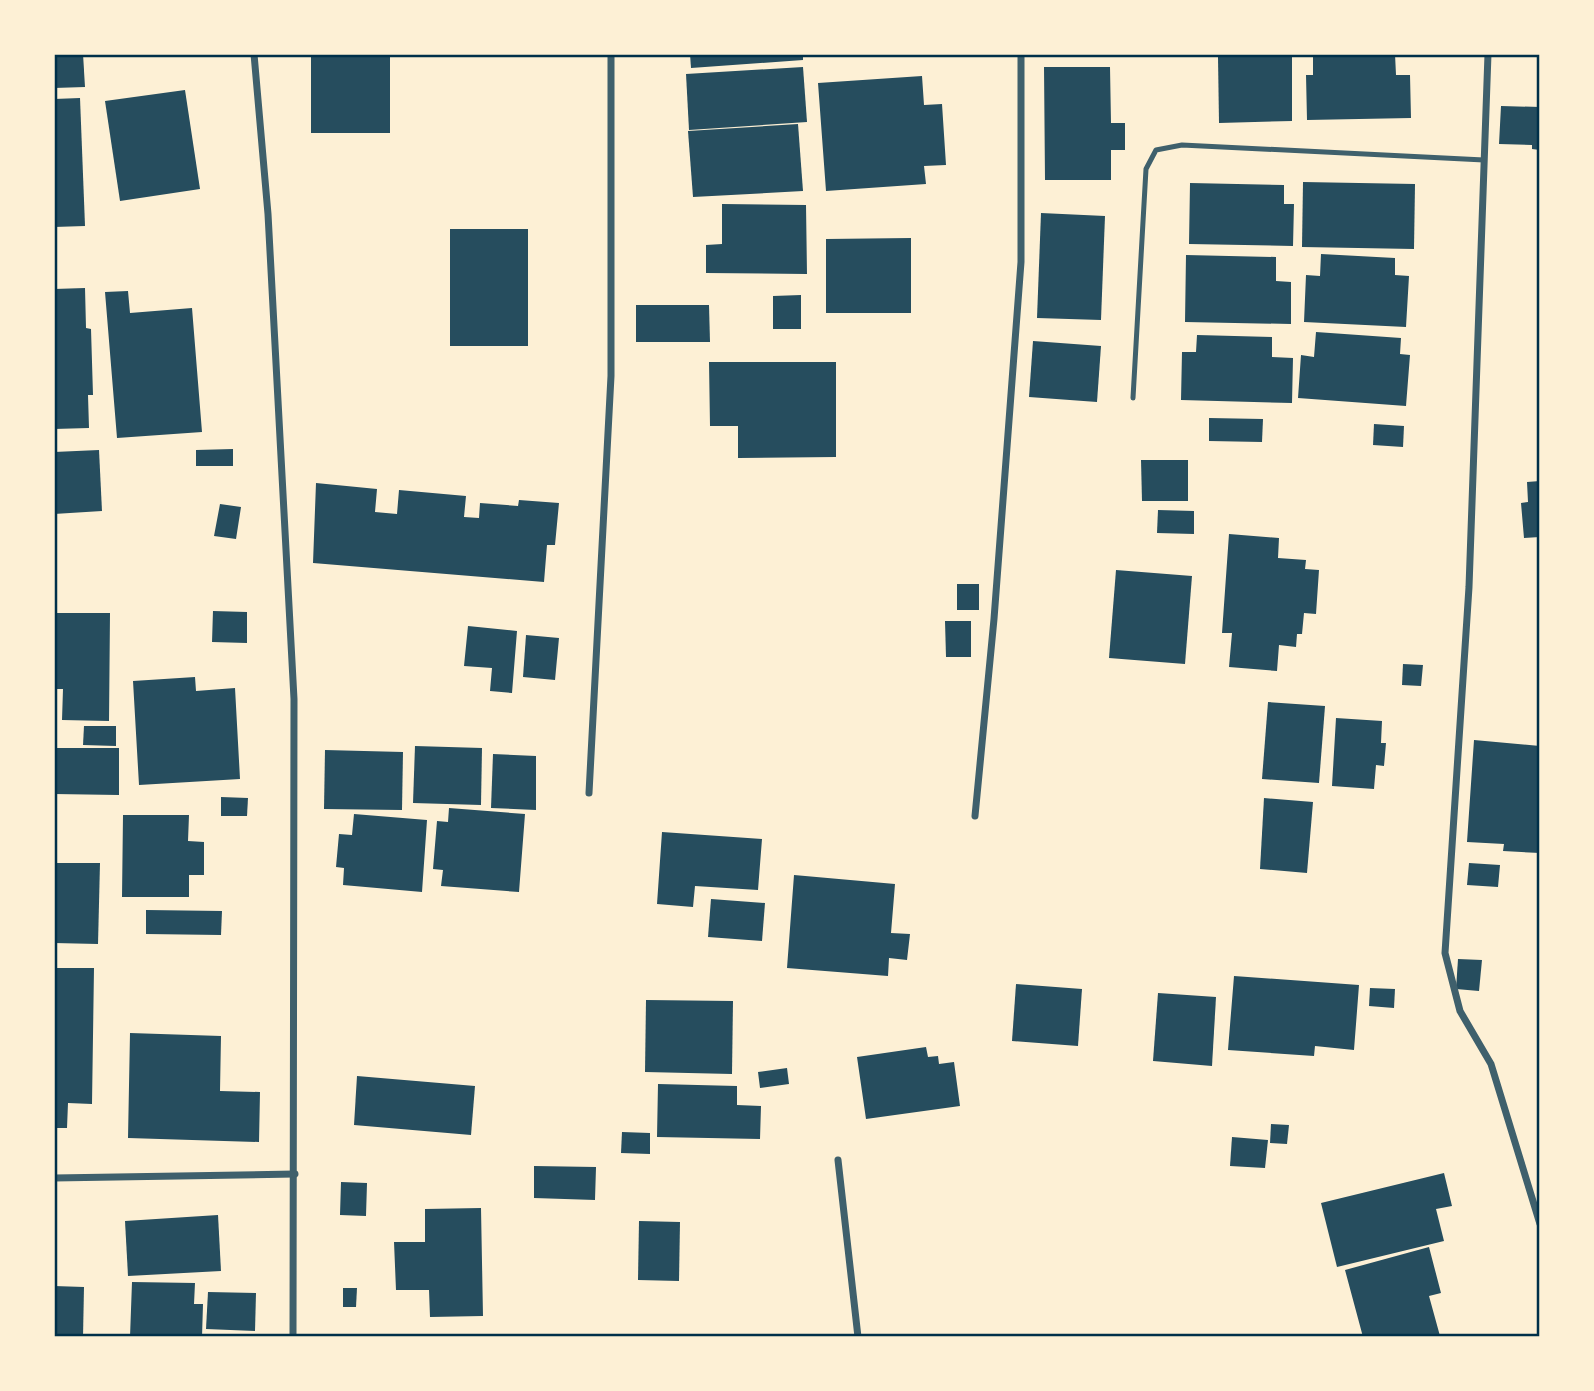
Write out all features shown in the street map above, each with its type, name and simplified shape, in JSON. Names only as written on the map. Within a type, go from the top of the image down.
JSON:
[{"type":"street","points":[[254,54],[268,214],[294,699],[293,1337]]},
{"type":"street","points":[[589,793],[611,376],[611,54]]},
{"type":"street","points":[[975,816],[994,619],[1021,262],[1021,54]]},
{"type":"street","points":[[1488,54],[1469,587],[1445,953],[1460,1011],[1492,1064],[1540,1224]]},
{"type":"street","points":[[838,1160],[858,1337]]},
{"type":"street","points":[[54,1178],[295,1174]]},
{"type":"lane","points":[[1133,398],[1146,169],[1156,150],[1182,145],[1484,160]]},
{"type":"building","points":[[54,54],[83,54],[85,87],[54,88]]},
{"type":"building","points":[[311,54],[390,54],[390,133],[311,133]]},
{"type":"building","points":[[690,54],[803,54],[803,60],[691,68]]},
{"type":"building","points":[[1313,54],[1395,54],[1396,75],[1410,75],[1411,118],[1307,120],[1306,75],[1313,75]]},
{"type":"building","points":[[1292,55],[1292,121],[1219,123],[1218,57]]},
{"type":"building","points":[[803,67],[807,122],[689,130],[686,74]]},
{"type":"building","points":[[1044,67],[1110,67],[1111,123],[1125,123],[1125,150],[1111,150],[1111,180],[1045,180]]},
{"type":"building","points":[[922,76],[924,105],[942,104],[946,165],[924,166],[926,184],[826,191],[818,83]]},
{"type":"building","points":[[185,90],[200,189],[120,201],[105,101]]},
{"type":"building","points":[[80,98],[85,226],[54,227],[54,99]]},
{"type":"building","points":[[1501,106],[1540,107],[1540,150],[1532,149],[1532,145],[1499,144]]},
{"type":"building","points":[[798,124],[803,191],[693,197],[688,131]]},
{"type":"building","points":[[1303,182],[1415,184],[1414,249],[1302,247]]},
{"type":"building","points":[[1190,183],[1284,185],[1284,204],[1294,204],[1293,246],[1189,244]]},
{"type":"building","points":[[722,204],[806,205],[807,274],[706,273],[706,245],[722,244]]},
{"type":"building","points":[[1041,213],[1105,216],[1101,320],[1037,318]]},
{"type":"building","points":[[450,229],[528,229],[528,346],[450,346]]},
{"type":"building","points":[[911,238],[911,313],[826,313],[826,239]]},
{"type":"building","points":[[1321,254],[1395,258],[1395,275],[1409,276],[1406,327],[1304,322],[1306,275],[1320,276]]},
{"type":"building","points":[[1186,255],[1276,257],[1276,281],[1291,282],[1291,324],[1185,322]]},
{"type":"building","points":[[85,288],[86,328],[91,329],[93,395],[88,395],[89,428],[54,429],[54,289]]},
{"type":"building","points":[[128,291],[130,313],[192,308],[202,432],[117,438],[105,292]]},
{"type":"building","points":[[801,295],[801,329],[773,329],[773,296]]},
{"type":"building","points":[[636,305],[709,305],[710,342],[636,342]]},
{"type":"building","points":[[1316,332],[1401,338],[1400,354],[1410,355],[1406,406],[1298,398],[1301,355],[1314,357]]},
{"type":"building","points":[[1197,335],[1272,337],[1272,357],[1293,358],[1292,403],[1181,400],[1182,352],[1196,352]]},
{"type":"building","points":[[1033,341],[1101,346],[1097,402],[1029,397]]},
{"type":"building","points":[[709,362],[836,362],[836,457],[738,458],[738,426],[710,426]]},
{"type":"building","points":[[1209,418],[1263,419],[1262,442],[1209,441]]},
{"type":"building","points":[[1374,424],[1404,426],[1403,447],[1373,445]]},
{"type":"building","points":[[233,449],[233,466],[196,466],[196,450]]},
{"type":"building","points":[[99,450],[102,511],[54,514],[54,452]]},
{"type":"building","points":[[1141,460],[1188,460],[1188,501],[1142,501]]},
{"type":"building","points":[[1540,481],[1540,537],[1524,538],[1521,503],[1528,502],[1527,482]]},
{"type":"building","points":[[316,483],[377,489],[375,512],[397,514],[399,490],[466,496],[464,517],[479,518],[480,503],[518,506],[519,500],[559,503],[555,545],[547,545],[544,582],[313,563]]},
{"type":"building","points":[[220,504],[241,507],[236,539],[214,536]]},
{"type":"building","points":[[1158,510],[1194,511],[1194,534],[1157,533]]},
{"type":"building","points":[[1229,534],[1279,538],[1278,558],[1306,560],[1305,569],[1319,570],[1316,614],[1304,613],[1302,634],[1297,634],[1296,647],[1279,645],[1277,671],[1229,667],[1232,633],[1222,633]]},
{"type":"building","points":[[1116,570],[1192,576],[1185,664],[1109,658]]},
{"type":"building","points":[[957,584],[979,584],[979,610],[957,610]]},
{"type":"building","points":[[213,611],[247,612],[247,643],[212,642]]},
{"type":"building","points":[[54,613],[110,613],[109,721],[62,720],[63,689],[54,689]]},
{"type":"building","points":[[945,621],[971,621],[971,657],[946,657]]},
{"type":"building","points":[[468,626],[517,631],[512,693],[490,691],[492,668],[464,666]]},
{"type":"building","points":[[526,635],[559,638],[555,680],[523,677]]},
{"type":"building","points":[[1403,664],[1423,665],[1421,686],[1402,685]]},
{"type":"building","points":[[195,677],[196,691],[235,688],[240,779],[139,785],[133,681]]},
{"type":"building","points":[[1268,702],[1325,706],[1319,783],[1262,779]]},
{"type":"building","points":[[1336,718],[1382,721],[1381,743],[1386,743],[1384,766],[1376,765],[1374,789],[1332,786]]},
{"type":"building","points":[[84,726],[116,726],[116,746],[83,745]]},
{"type":"building","points":[[1474,740],[1540,746],[1540,853],[1503,851],[1504,844],[1467,842]]},
{"type":"building","points":[[415,746],[482,748],[481,805],[413,803]]},
{"type":"building","points":[[54,748],[119,748],[119,795],[54,794]]},
{"type":"building","points":[[325,750],[403,752],[402,810],[324,809]]},
{"type":"building","points":[[493,754],[536,756],[536,810],[491,808]]},
{"type":"building","points":[[221,797],[248,798],[247,816],[221,816]]},
{"type":"building","points":[[1264,798],[1313,802],[1307,873],[1260,869]]},
{"type":"building","points":[[449,808],[525,814],[519,892],[441,886],[443,870],[433,869],[437,821],[448,822]]},
{"type":"building","points":[[354,814],[427,820],[422,892],[343,885],[344,868],[336,867],[339,834],[352,835]]},
{"type":"building","points":[[123,815],[189,815],[188,841],[204,842],[204,875],[189,875],[189,897],[122,897]]},
{"type":"building","points":[[662,832],[762,839],[758,890],[695,886],[693,907],[657,904]]},
{"type":"building","points":[[54,863],[100,863],[98,944],[54,943]]},
{"type":"building","points":[[1469,863],[1500,865],[1498,887],[1467,885]]},
{"type":"building","points":[[794,875],[895,884],[891,933],[910,934],[907,960],[889,958],[888,976],[787,968]]},
{"type":"building","points":[[711,899],[765,903],[762,941],[708,937]]},
{"type":"building","points":[[146,910],[222,911],[221,935],[146,934]]},
{"type":"building","points":[[1458,959],[1482,960],[1479,991],[1456,989]]},
{"type":"building","points":[[54,968],[94,968],[92,1104],[68,1103],[67,1128],[54,1128]]},
{"type":"building","points":[[1234,976],[1359,985],[1354,1050],[1315,1046],[1314,1056],[1228,1050]]},
{"type":"building","points":[[1016,984],[1082,989],[1078,1046],[1012,1041]]},
{"type":"building","points":[[1370,988],[1395,989],[1394,1008],[1369,1006]]},
{"type":"building","points":[[1158,993],[1216,997],[1212,1066],[1153,1061]]},
{"type":"building","points":[[646,1000],[733,1001],[732,1074],[645,1072]]},
{"type":"building","points":[[130,1033],[221,1036],[220,1091],[260,1092],[259,1142],[128,1138]]},
{"type":"building","points":[[926,1047],[928,1057],[938,1056],[939,1064],[954,1062],[960,1106],[866,1119],[857,1057]]},
{"type":"building","points":[[787,1068],[789,1084],[760,1088],[758,1072]]},
{"type":"building","points":[[357,1076],[475,1086],[471,1135],[354,1125]]},
{"type":"building","points":[[658,1084],[737,1086],[737,1105],[761,1106],[760,1139],[657,1137]]},
{"type":"building","points":[[1271,1124],[1289,1125],[1287,1144],[1270,1143]]},
{"type":"building","points":[[622,1132],[650,1133],[650,1154],[621,1153]]},
{"type":"building","points":[[1232,1137],[1268,1140],[1265,1168],[1230,1166]]},
{"type":"building","points":[[534,1166],[596,1167],[595,1200],[534,1198]]},
{"type":"building","points":[[1444,1173],[1452,1206],[1436,1209],[1444,1241],[1337,1267],[1321,1203]]},
{"type":"building","points":[[341,1182],[367,1183],[366,1216],[340,1215]]},
{"type":"building","points":[[481,1208],[483,1316],[430,1317],[429,1290],[396,1290],[394,1242],[425,1242],[425,1209]]},
{"type":"building","points":[[218,1215],[221,1271],[128,1276],[125,1221]]},
{"type":"building","points":[[639,1221],[680,1222],[679,1281],[638,1280]]},
{"type":"building","points":[[1429,1247],[1441,1293],[1429,1296],[1440,1336],[1363,1337],[1345,1270]]},
{"type":"building","points":[[132,1282],[195,1283],[194,1304],[203,1304],[202,1337],[130,1337]]},
{"type":"building","points":[[54,1286],[84,1287],[83,1337],[54,1337]]},
{"type":"building","points":[[343,1288],[357,1288],[356,1307],[343,1307]]},
{"type":"building","points":[[208,1292],[256,1293],[255,1331],[206,1329]]}]
